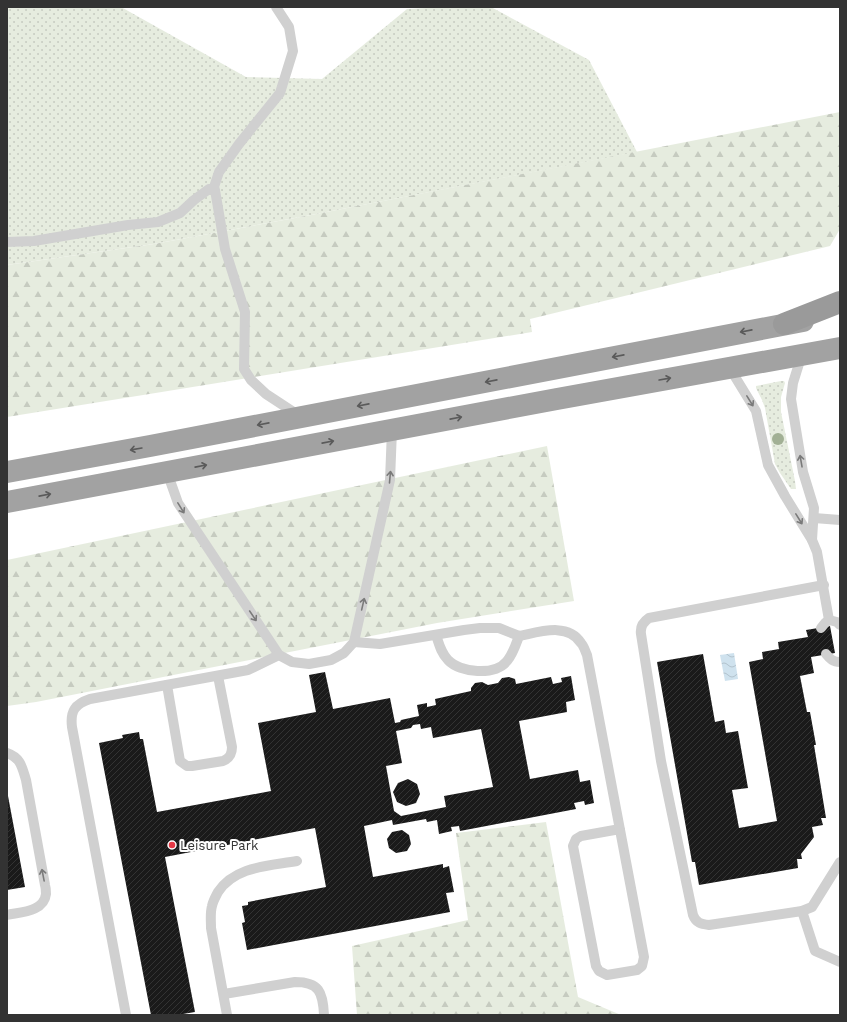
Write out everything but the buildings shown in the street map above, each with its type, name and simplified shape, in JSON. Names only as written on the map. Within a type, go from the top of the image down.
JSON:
[{"type":"highway","points":[[784,324],[840,302]]},
{"type":"highway","points":[[7,472],[840,314]]},
{"type":"highway","points":[[7,502],[729,367],[840,348]]},
{"type":"lane","points":[[213,190],[219,172],[223,166],[280,93],[293,51],[289,27],[276,7]]},
{"type":"lane","points":[[7,242],[34,241],[128,225],[158,222],[180,213],[209,189],[213,190]]},
{"type":"lane","points":[[213,190],[215,190],[225,249],[245,312],[244,369],[251,380],[266,394],[302,417]]},
{"type":"lane","points":[[802,354],[791,399],[803,472],[814,508],[812,540]]},
{"type":"lane","points":[[729,367],[756,411],[768,465],[812,540],[817,552],[829,620]]},
{"type":"lane","points":[[167,472],[178,503],[279,655],[292,662],[309,664],[331,660],[344,653],[354,642],[390,480],[392,430]]},
{"type":"lane","points":[[814,518],[840,520]]},
{"type":"lane","points":[[824,585],[649,618],[643,623],[640,630],[661,761],[694,919],[700,924],[709,925],[802,911],[812,907],[840,862]]},
{"type":"lane","points":[[829,620],[837,622],[840,625]]},
{"type":"lane","points":[[821,628],[829,620]]},
{"type":"lane","points":[[354,642],[380,644],[464,630],[499,628],[519,636],[550,630],[566,631],[573,634],[582,644],[587,655],[620,829],[644,960],[642,966],[638,970],[607,975],[599,971],[596,966],[573,844],[576,839],[581,836],[620,829]]},
{"type":"lane","points":[[436,635],[443,655],[448,661],[462,669],[481,671],[499,667],[504,664],[511,655],[519,636]]},
{"type":"lane","points":[[826,654],[834,662],[840,662]]},
{"type":"lane","points":[[126,1015],[72,726],[72,714],[74,709],[83,701],[90,699],[248,670],[279,655]]},
{"type":"lane","points":[[167,685],[180,761],[187,766],[192,766],[224,761],[230,756],[232,747],[218,676]]},
{"type":"lane","points":[[7,753],[17,758],[22,766],[26,780],[46,895],[42,904],[34,909],[7,915]]},
{"type":"lane","points":[[227,1015],[211,928],[210,916],[216,895],[223,885],[241,872],[249,869],[297,861]]},
{"type":"lane","points":[[802,911],[815,951],[840,962]]},
{"type":"lane","points":[[224,994],[295,982],[306,982],[317,988],[320,992],[323,1002],[324,1015]]},
{"type":"green space","points":[[7,7],[121,7],[246,77],[322,79],[407,9],[491,7],[589,60],[637,152],[154,244],[7,265]]},
{"type":"green space","points":[[840,112],[840,229],[830,246],[530,319],[532,332],[7,417],[7,265],[154,244]]},
{"type":"green space","points":[[784,381],[785,383],[781,397],[781,412],[796,489],[791,489],[775,464],[765,408],[756,388],[756,386]]},
{"type":"green space","points":[[547,446],[574,601],[437,623],[36,702],[7,706],[7,560]]},
{"type":"green space","points":[[546,822],[578,997],[621,1015],[357,1015],[352,946],[468,920],[456,833]]},
{"type":"water","points":[[734,653],[738,679],[725,681],[720,655]]},
{"type":"place","name":"Leisure Park","points":[[172,845]]}]
